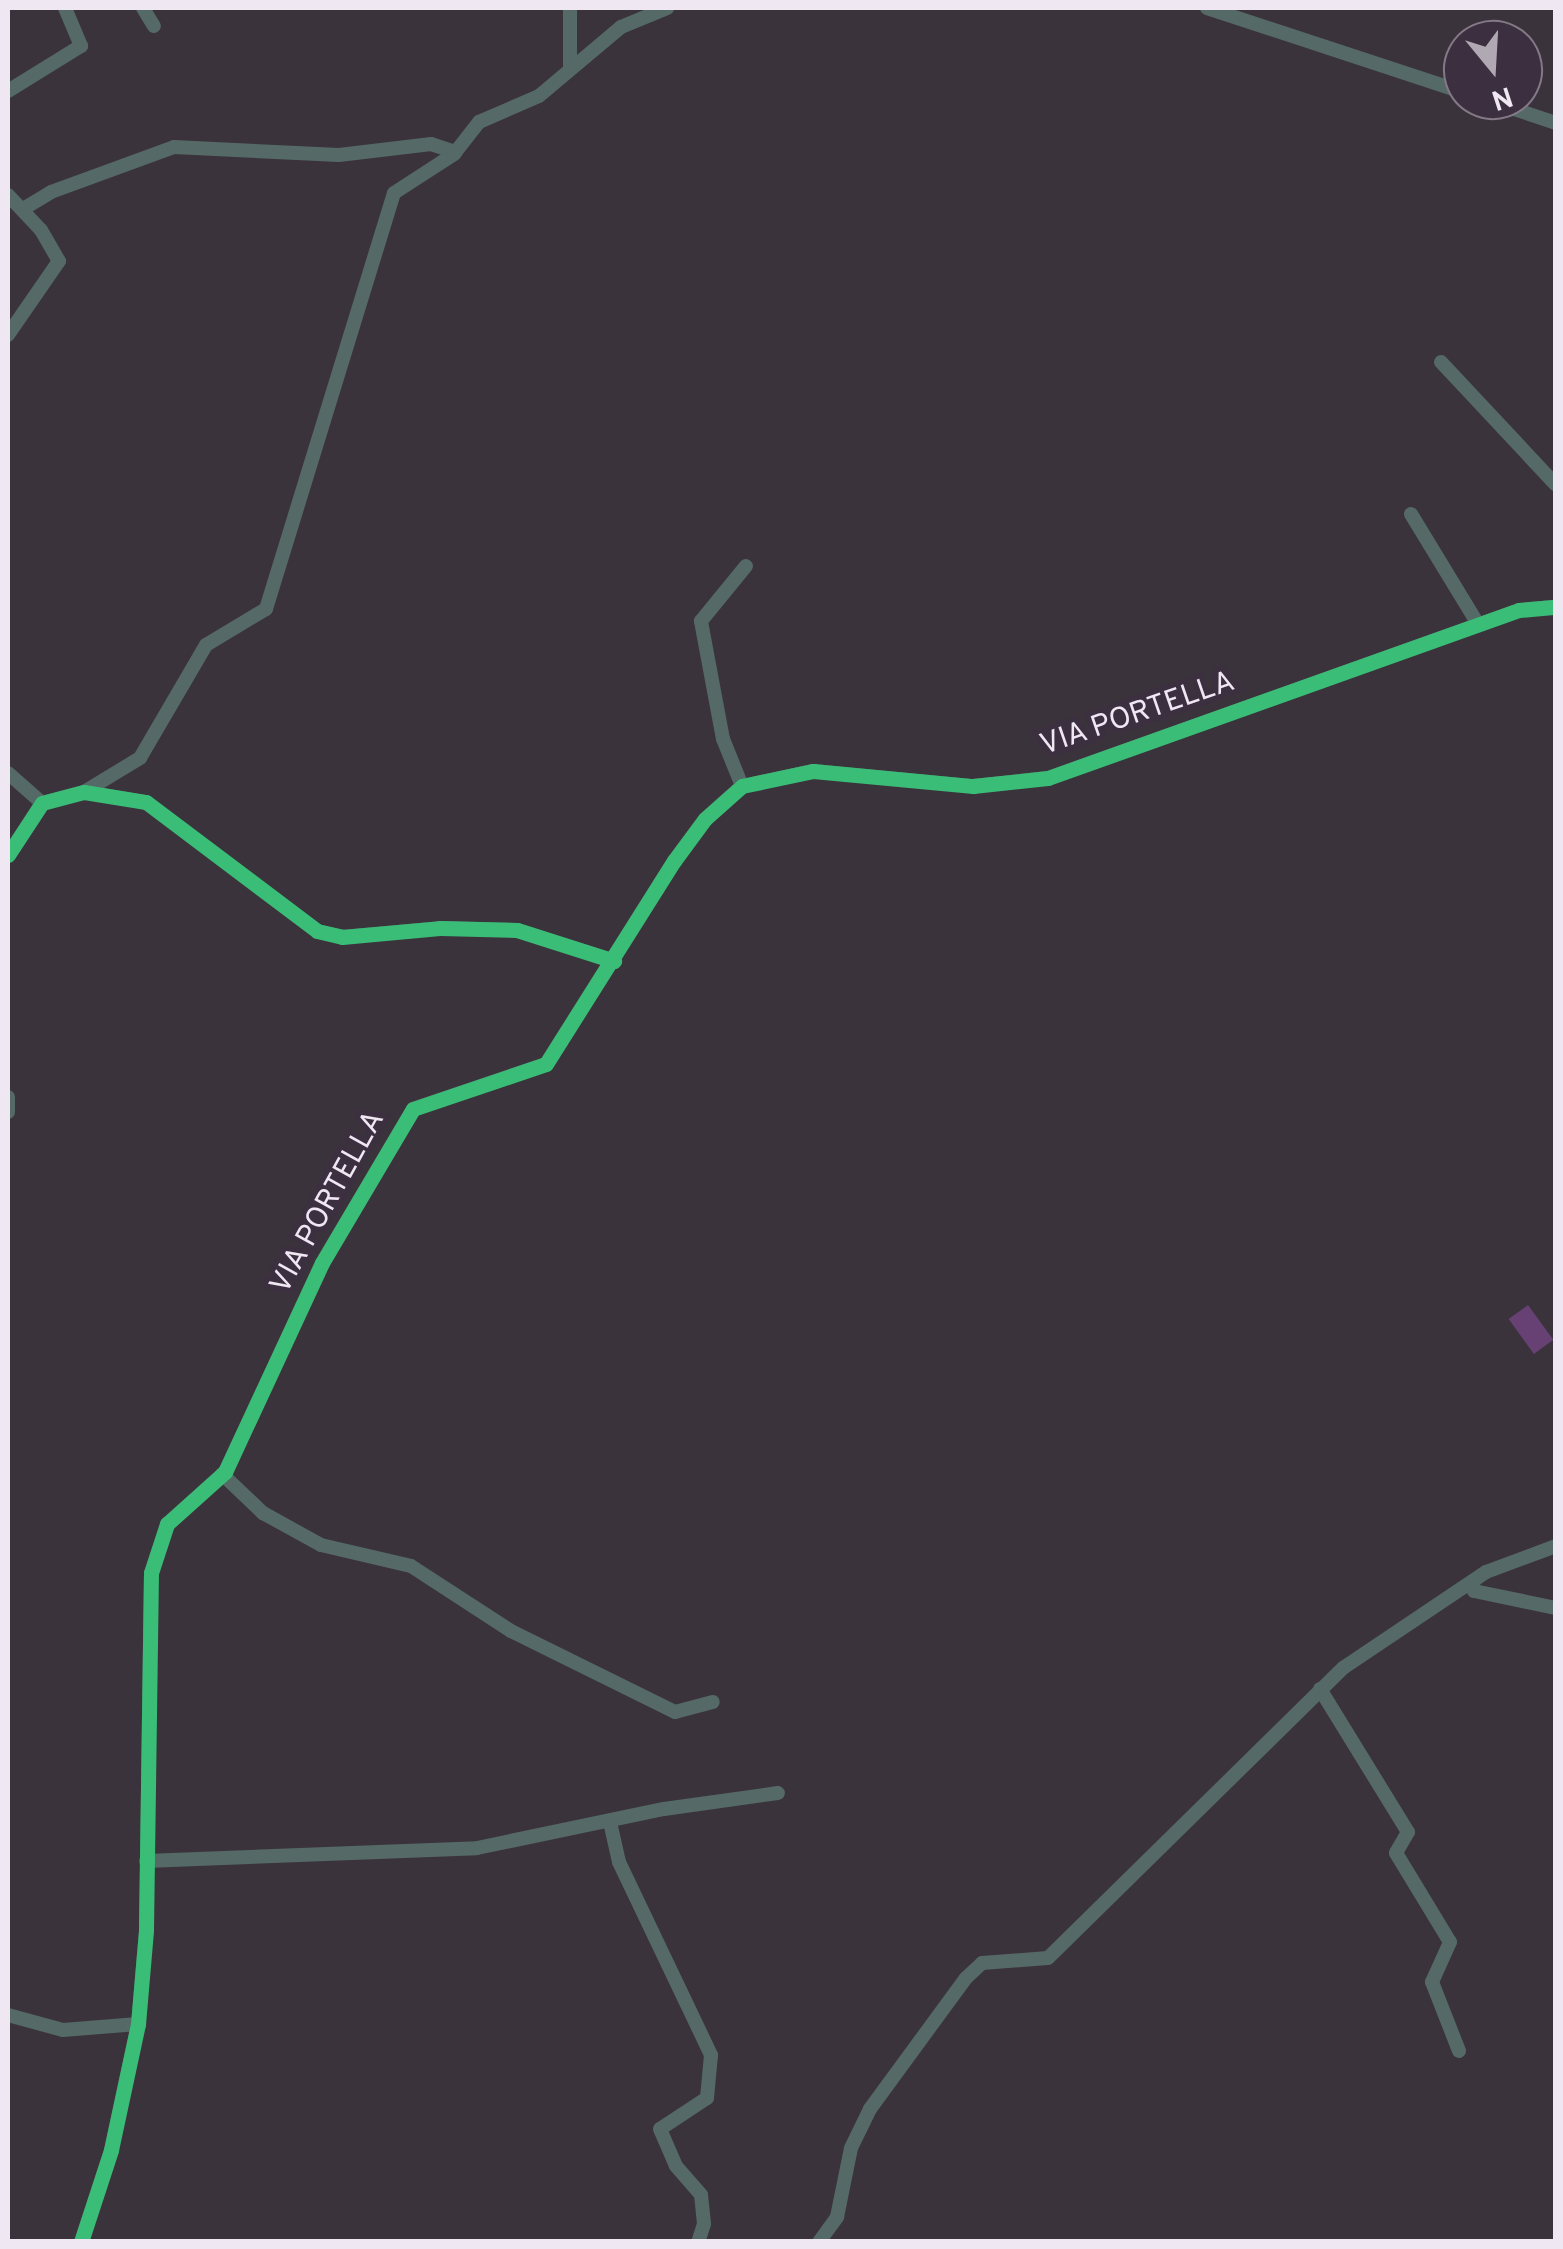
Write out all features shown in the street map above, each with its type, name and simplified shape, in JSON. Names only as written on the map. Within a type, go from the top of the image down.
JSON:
[{"type":"street","points":[[8,91],[80,46],[65,8]]},
{"type":"street","points":[[144,8],[154,26]]},
{"type":"street","points":[[570,8],[570,66]]},
{"type":"street","points":[[8,855],[42,803],[84,792],[140,758],[206,645],[266,609],[394,193],[456,152],[479,122],[539,96],[621,27],[667,8]]},
{"type":"street","points":[[1206,8],[1443,85]]},
{"type":"street","points":[[23,209],[51,192],[174,148],[340,155],[430,144],[456,152]]},
{"type":"street","points":[[8,194],[59,261],[8,335]]},
{"type":"street","points":[[1442,362],[1556,485]]},
{"type":"street","points":[[1410,514],[1478,624]]},
{"type":"street","points":[[742,786],[724,739],[700,622],[746,566]]},
{"type":"street","name":"VIA PORTELLA","points":[[81,2242],[111,2150],[138,2024],[146,1861],[151,1574],[168,1524],[222,1474],[322,1263],[413,1109],[546,1064],[674,861],[705,819],[742,786],[813,771],[973,786],[1048,778],[1519,610],[1556,607]]},
{"type":"street","points":[[8,773],[42,803]]},
{"type":"street","points":[[84,792],[146,802],[317,931],[342,937],[502,928],[580,945],[614,960]]},
{"type":"street","points":[[8,1097],[8,1112]]},
{"type":"street","points":[[222,1474],[262,1513],[321,1545],[411,1566],[511,1631],[674,1712],[712,1702]]},
{"type":"street","points":[[819,2242],[838,2217],[851,2148],[870,2109],[966,1978],[982,1963],[1048,1958],[1074,1939],[1320,1689],[1387,1634],[1473,1582],[1556,1546]]},
{"type":"street","points":[[1473,1582],[1474,1591],[1556,1608]]},
{"type":"street","points":[[1320,1689],[1408,1832],[1396,1854],[1450,1942],[1432,1982],[1459,2050]]},
{"type":"street","points":[[146,1861],[477,1848],[778,1793]]},
{"type":"street","points":[[610,1822],[619,1862],[711,2054],[707,2098],[660,2129],[668,2153],[702,2195],[704,2224],[698,2242]]},
{"type":"street","points":[[8,2015],[63,2030],[138,2024]]},
{"type":"shaded area","points":[[1528,1305],[1553,1340],[1534,1354],[1509,1319]]},
{"type":"cycle path","points":[[81,2242],[111,2150],[138,2024],[146,1930],[151,1573],[167,1524],[225,1472],[322,1263],[413,1109],[546,1064],[674,861],[705,819],[742,786],[813,771],[973,786],[1048,778],[1519,610],[1556,607]]},
{"type":"cycle path","points":[[8,855],[42,803],[84,792],[146,802],[317,931],[342,937],[440,928],[517,930],[614,961]]}]
